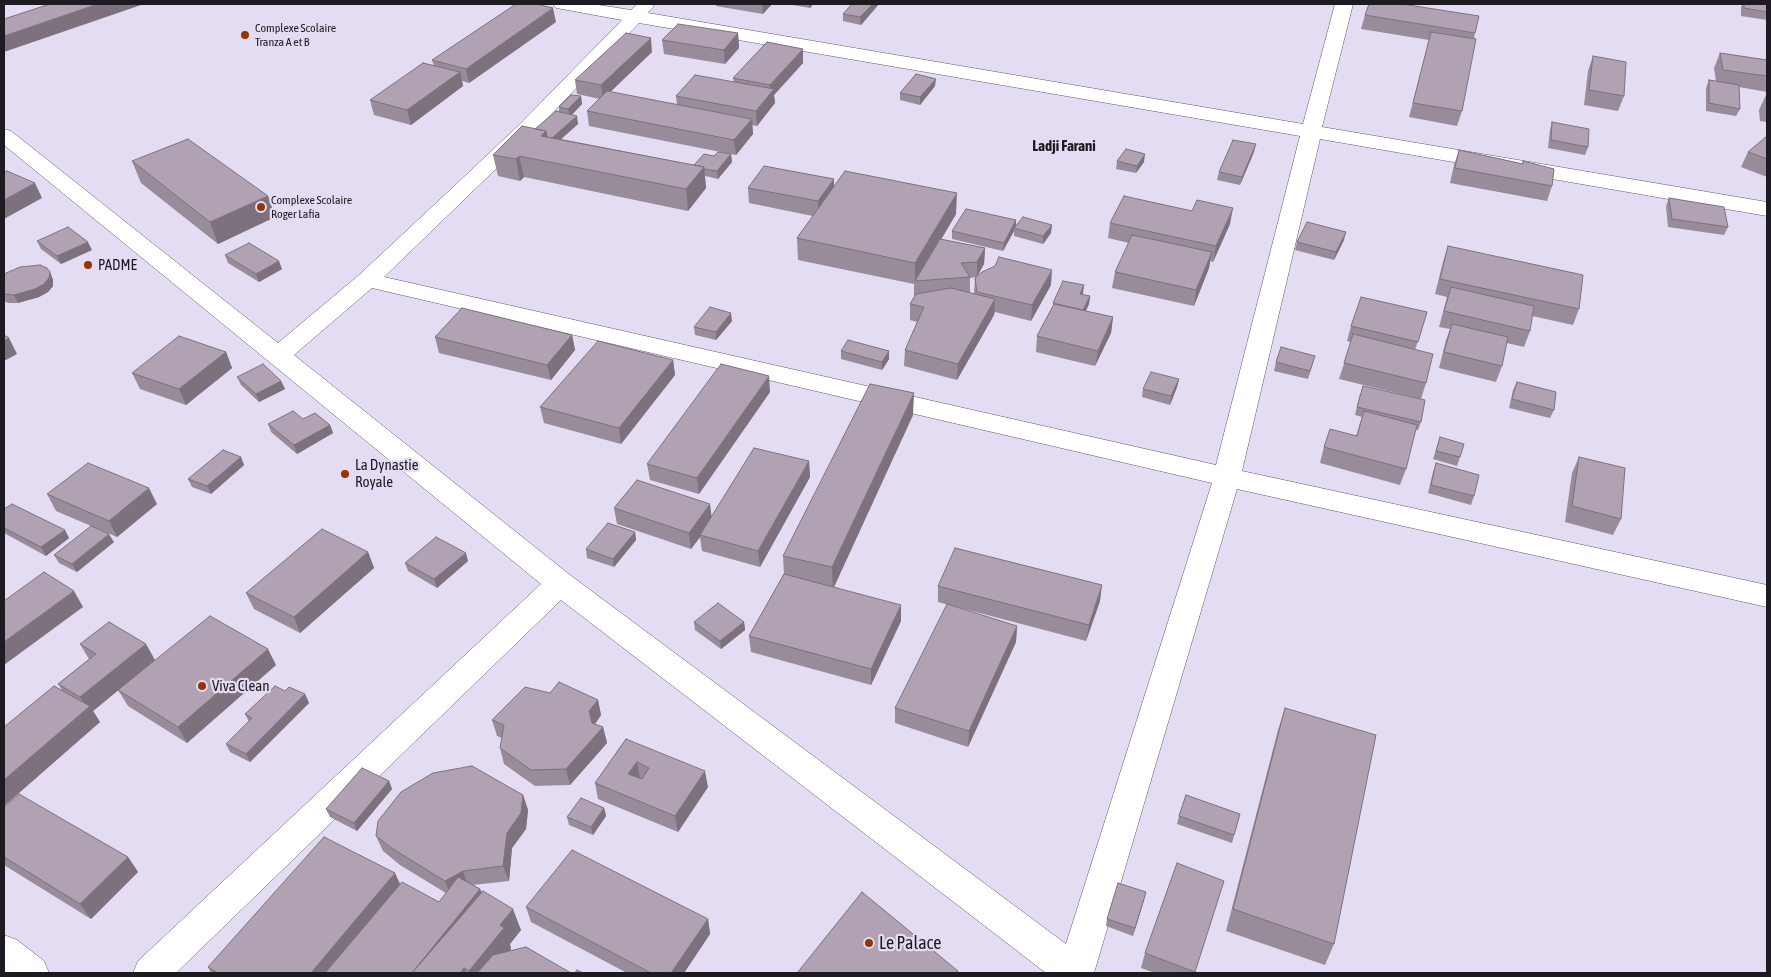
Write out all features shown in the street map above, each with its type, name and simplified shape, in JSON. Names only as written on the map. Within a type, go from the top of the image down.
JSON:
[{"type":"street","points":[[562,4],[641,10],[1311,132],[1767,209]]},
{"type":"street","points":[[4,135],[560,583],[1075,973],[1227,477],[1344,4]]},
{"type":"street","points":[[279,355],[367,280],[526,129],[641,10]]},
{"type":"street","points":[[367,280],[1227,477],[1767,596]]},
{"type":"street","points":[[151,973],[560,583]]},
{"type":"street","points":[[4,952],[31,973]]},
{"type":"building","points":[[50,4],[98,4],[4,36],[4,19]]},
{"type":"building","points":[[516,4],[536,4],[553,8],[466,69],[432,60]]},
{"type":"building","points":[[852,4],[873,4],[860,17],[843,14]]},
{"type":"building","points":[[1369,4],[1402,4],[1479,16],[1475,33],[1365,15]]},
{"type":"building","points":[[1744,4],[1767,4],[1767,12],[1744,8]]},
{"type":"building","points":[[678,24],[738,33],[724,50],[662,40]]},
{"type":"building","points":[[1431,32],[1476,39],[1462,111],[1413,103]]},
{"type":"building","points":[[626,33],[651,38],[601,85],[575,80]]},
{"type":"building","points":[[767,42],[803,49],[770,85],[733,78]]},
{"type":"building","points":[[1720,53],[1767,60],[1767,76],[1723,70]]},
{"type":"building","points":[[1593,56],[1626,62],[1624,96],[1589,90]]},
{"type":"building","points":[[423,63],[460,72],[407,110],[370,100]]},
{"type":"building","points":[[916,74],[936,79],[920,97],[900,93]]},
{"type":"building","points":[[695,75],[774,89],[756,111],[676,96]]},
{"type":"building","points":[[1709,80],[1739,85],[1740,109],[1709,103]]},
{"type":"building","points":[[607,91],[752,119],[734,140],[587,111]]},
{"type":"building","points":[[571,95],[581,96],[568,109],[559,107]]},
{"type":"building","points":[[556,111],[577,116],[552,138],[547,137],[546,131],[535,129]]},
{"type":"building","points":[[1552,122],[1589,129],[1588,147],[1551,140]]},
{"type":"building","points":[[522,126],[546,131],[541,136],[704,167],[686,189],[519,156],[516,159],[493,155]]},
{"type":"building","points":[[1767,136],[1767,159],[1748,152]]},
{"type":"building","points":[[188,139],[268,196],[210,222],[132,161]]},
{"type":"building","points":[[1233,140],[1256,144],[1242,177],[1219,172]]},
{"type":"building","points":[[1126,149],[1145,154],[1137,166],[1117,161]]},
{"type":"building","points":[[1459,150],[1523,164],[1523,161],[1554,169],[1552,186],[1455,168]]},
{"type":"building","points":[[718,152],[731,154],[717,171],[694,165],[704,154],[714,156]]},
{"type":"building","points":[[764,166],[834,179],[818,201],[748,188]]},
{"type":"building","points":[[7,171],[35,183],[4,200],[4,172]]},
{"type":"building","points":[[845,171],[957,193],[915,263],[797,238]]},
{"type":"building","points":[[1124,196],[1192,211],[1197,200],[1233,208],[1216,246],[1110,223]]},
{"type":"building","points":[[1669,198],[1724,207],[1728,227],[1672,219]]},
{"type":"building","points":[[966,209],[1016,220],[1004,243],[952,231]]},
{"type":"building","points":[[1023,217],[1052,225],[1043,236],[1014,228]]},
{"type":"building","points":[[1307,222],[1346,232],[1336,252],[1297,242]]},
{"type":"building","points":[[68,227],[88,242],[57,256],[37,241]]},
{"type":"building","points":[[1132,235],[1212,252],[1196,290],[1115,272]]},
{"type":"building","points":[[940,239],[985,248],[977,262],[961,263],[970,277],[915,281]]},
{"type":"building","points":[[249,243],[279,261],[256,274],[225,255]]},
{"type":"building","points":[[1448,246],[1583,275],[1579,309],[1440,279]]},
{"type":"building","points":[[999,257],[1052,270],[1032,305],[977,292],[975,278],[982,272],[995,266]]},
{"type":"building","points":[[40,265],[47,268],[50,272],[49,278],[44,284],[35,289],[14,295],[4,294],[4,274],[20,267]]},
{"type":"building","points":[[1063,281],[1084,285],[1080,294],[1090,296],[1083,310],[1053,303]]},
{"type":"building","points":[[1451,287],[1534,306],[1530,331],[1444,311]]},
{"type":"building","points":[[951,288],[995,299],[958,364],[905,350],[924,307],[910,304],[916,294]]},
{"type":"building","points":[[1361,297],[1427,312],[1418,342],[1351,326]]},
{"type":"building","points":[[1054,304],[1113,317],[1098,351],[1037,336]]},
{"type":"building","points":[[710,307],[731,313],[716,332],[694,327]]},
{"type":"building","points":[[462,308],[572,335],[547,365],[435,337]]},
{"type":"building","points":[[1452,324],[1508,337],[1502,366],[1444,352]]},
{"type":"building","points":[[1353,334],[1433,354],[1426,383],[1344,363]]},
{"type":"building","points":[[179,336],[226,352],[179,389],[132,373]]},
{"type":"building","points":[[848,340],[889,351],[882,362],[841,351]]},
{"type":"building","points":[[598,341],[673,360],[619,428],[540,407]]},
{"type":"building","points":[[1281,347],[1315,356],[1310,371],[1276,362]]},
{"type":"building","points":[[263,364],[281,381],[256,394],[237,377]]},
{"type":"building","points":[[721,364],[769,376],[697,478],[647,464]]},
{"type":"building","points":[[1151,372],[1179,379],[1171,396],[1143,389]]},
{"type":"building","points":[[1517,382],[1556,392],[1554,410],[1512,399]]},
{"type":"building","points":[[870,384],[914,393],[832,567],[783,556]]},
{"type":"building","points":[[1363,386],[1425,400],[1421,422],[1357,407]]},
{"type":"building","points":[[293,411],[303,419],[315,413],[330,425],[294,445],[268,424]]},
{"type":"building","points":[[1364,411],[1417,425],[1406,469],[1324,447],[1330,429],[1357,436]]},
{"type":"building","points":[[1440,437],[1464,444],[1460,457],[1436,451]]},
{"type":"building","points":[[754,448],[809,461],[758,551],[700,535]]},
{"type":"building","points":[[223,450],[241,457],[207,486],[188,479]]},
{"type":"building","points":[[1579,457],[1625,468],[1621,519],[1572,506]]},
{"type":"building","points":[[88,463],[149,488],[109,521],[47,494]]},
{"type":"building","points":[[1436,463],[1479,475],[1474,496],[1431,485]]},
{"type":"building","points":[[637,480],[710,504],[689,533],[614,508]]},
{"type":"building","points":[[12,504],[65,530],[41,547],[4,528],[4,509]]},
{"type":"building","points":[[608,523],[635,532],[613,559],[586,549]]},
{"type":"building","points":[[91,526],[109,534],[72,564],[54,555]]},
{"type":"building","points":[[322,529],[368,552],[294,617],[246,593]]},
{"type":"building","points":[[436,537],[466,553],[434,579],[405,563]]},
{"type":"building","points":[[955,548],[1102,585],[1089,625],[938,586]]},
{"type":"building","points":[[44,572],[74,591],[4,642],[4,601]]},
{"type":"building","points":[[784,574],[901,605],[871,669],[749,636]]},
{"type":"building","points":[[718,603],[744,622],[720,641],[694,622]]},
{"type":"building","points":[[947,604],[1017,626],[969,731],[895,708]]},
{"type":"building","name":"Viva Clean","points":[[210,616],[268,649],[178,727],[118,690]]},
{"type":"building","points":[[109,622],[146,644],[80,697],[58,684],[96,654],[80,644]]},
{"type":"building","points":[[559,682],[598,700],[589,711],[592,723],[603,727],[566,769],[531,770],[500,748],[504,725],[492,720],[525,687],[550,693]]},
{"type":"building","points":[[54,686],[90,706],[4,780],[4,727]]},
{"type":"building","points":[[275,686],[285,691],[289,687],[305,694],[246,754],[226,744],[252,718],[245,714]]},
{"type":"building","points":[[1285,708],[1376,735],[1334,944],[1233,909]]},
{"type":"building","points":[[626,739],[705,771],[675,816],[595,783]],"holes":[[[637,762],[649,768],[642,779],[628,774]]]},
{"type":"building","points":[[472,766],[523,795],[521,813],[507,833],[503,866],[463,871],[445,881],[393,849],[376,836],[378,821],[401,792],[433,773]]},
{"type":"building","points":[[362,768],[389,781],[354,823],[326,809]]},
{"type":"building","points":[[19,794],[128,857],[80,904],[4,857],[4,807]]},
{"type":"building","points":[[1186,795],[1240,814],[1234,835],[1179,816]]},
{"type":"building","points":[[581,798],[604,808],[591,827],[567,817]]},
{"type":"building","points":[[324,837],[395,873],[311,973],[218,973],[208,967]]},
{"type":"building","points":[[572,850],[708,919],[671,973],[651,973],[526,907]]},
{"type":"building","points":[[1177,863],[1224,881],[1195,972],[1145,953]]},
{"type":"building","points":[[458,877],[480,889],[412,973],[325,973],[402,882],[439,902]]},
{"type":"building","points":[[1118,883],[1146,892],[1135,928],[1107,919]]},
{"type":"building","points":[[483,891],[513,909],[500,925],[504,928],[469,971],[464,968],[460,973],[412,973]]},
{"type":"building","points":[[862,892],[958,971],[957,973],[797,973]]},
{"type":"building","points":[[526,947],[571,973],[477,973],[493,955]]},
{"type":"place","name":"Complexe Scolaire Tranza A et B","points":[[245,35]]},
{"type":"place","name":"Complexe Scolaire Roger Lafia","points":[[261,207]]},
{"type":"place","name":"PADME","points":[[88,265]]},
{"type":"place","name":"La Dynastie Royale","points":[[345,474]]},
{"type":"place","name":"Viva Clean","points":[[202,686]]},
{"type":"place","name":"Le Palace","points":[[869,943]]},
{"type":"district","name":"Ladji Farani","points":[[1064,146]]}]
